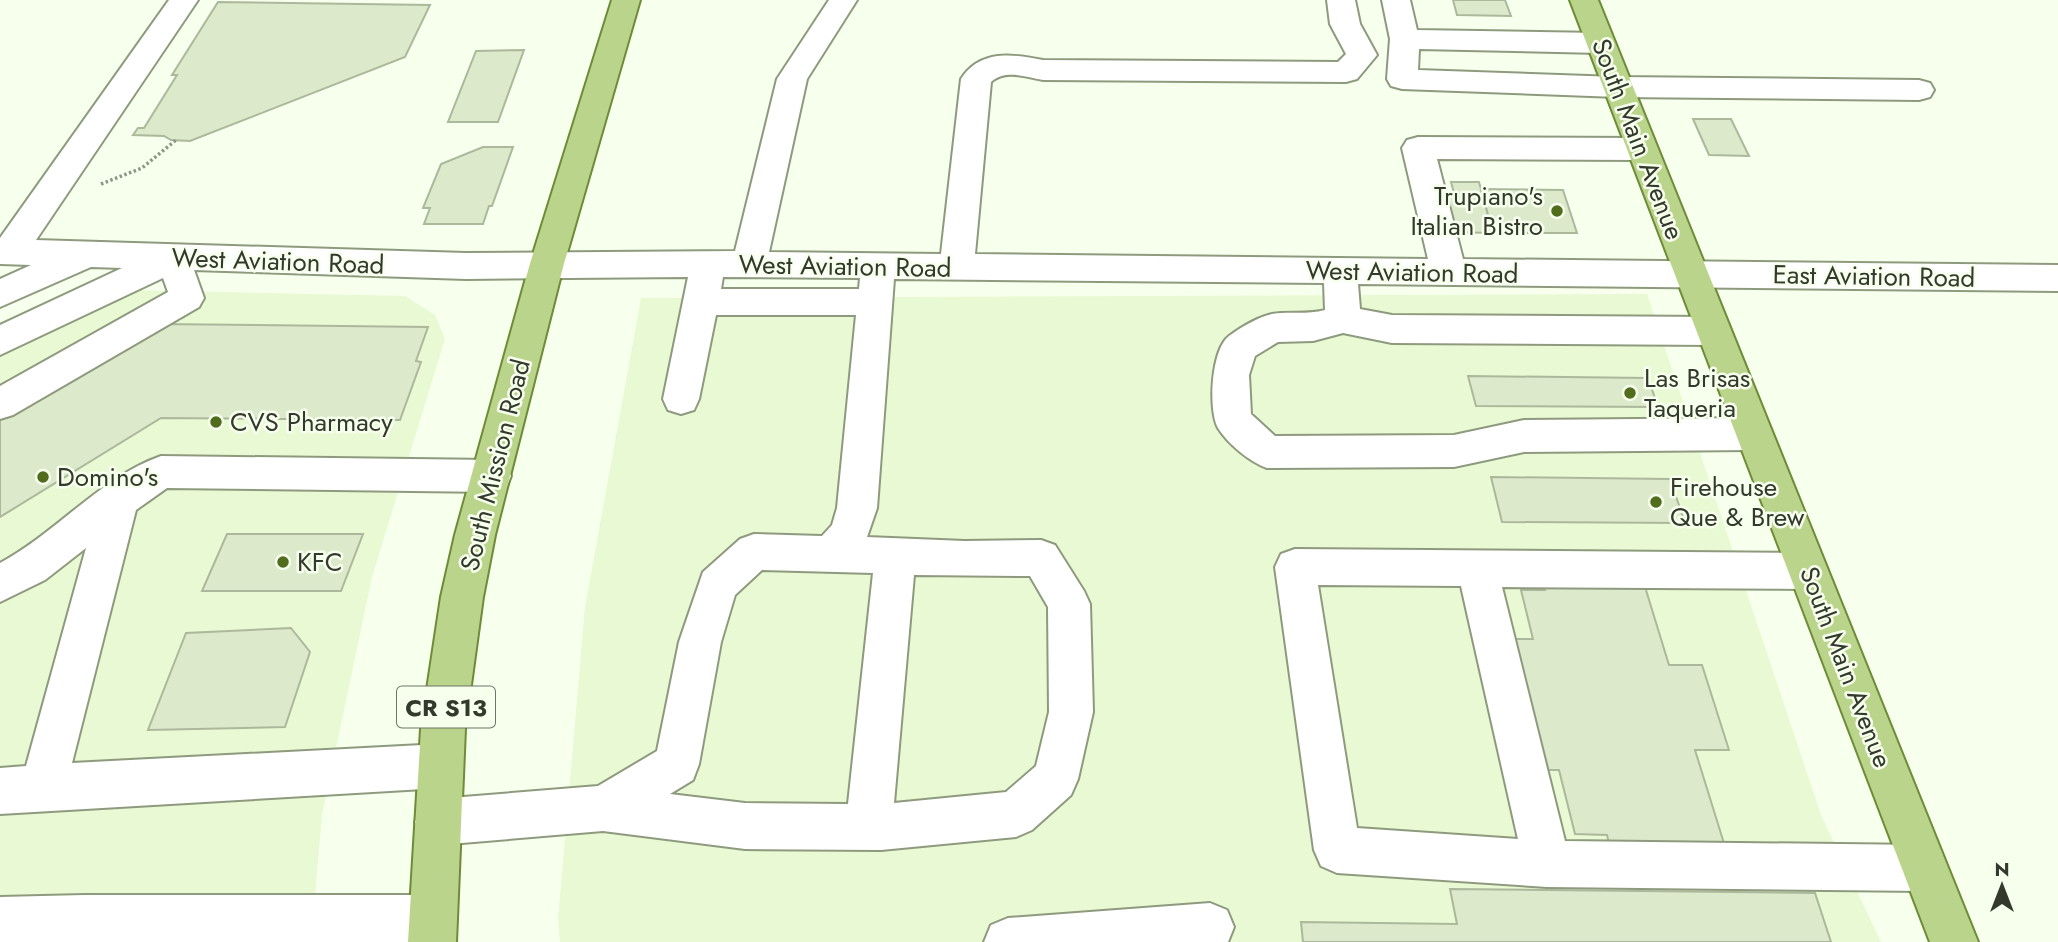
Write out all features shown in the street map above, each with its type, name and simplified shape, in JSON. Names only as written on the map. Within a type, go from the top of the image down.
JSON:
[{"type":"main road","name":"South Mission Road","points":[[433,930],[443,729],[462,597],[475,535],[546,267],[626,0]]},
{"type":"main road","name":"South Main Avenue","points":[[1584,0],[1954,942]]},
{"type":"street","points":[[5,251],[184,0]]},
{"type":"street","points":[[749,265],[792,79],[843,0]]},
{"type":"street","points":[[1341,0],[1345,24],[1362,55],[1346,72]]},
{"type":"street","points":[[1395,0],[1405,39],[1402,79]]},
{"type":"street","points":[[1405,39],[1600,43]]},
{"type":"street","points":[[957,267],[976,79],[984,69],[1005,63],[1043,70],[1346,72],[1402,79],[1617,87],[1919,90]]},
{"type":"street","points":[[1449,273],[1418,148],[1642,149]]},
{"type":"street","name":"West Aviation Road","points":[[5,251],[546,267],[749,265],[876,284],[957,267],[1690,274]]},
{"type":"street","points":[[0,294],[88,253]]},
{"type":"street","points":[[0,341],[173,258],[187,298],[0,404]]},
{"type":"street","points":[[681,399],[708,264]]},
{"type":"street","points":[[1340,271],[1343,319]]},
{"type":"street","name":"East Aviation Road","points":[[1690,274],[2058,278]]},
{"type":"street","points":[[701,302],[876,284],[857,508],[849,534],[831,554]]},
{"type":"street","points":[[1713,331],[1392,329],[1343,319],[1313,327],[1272,328],[1239,348],[1231,375],[1233,420],[1267,452],[1454,451],[1524,436],[1753,434]]},
{"type":"street","points":[[0,584],[31,567],[119,500],[161,472],[492,476]]},
{"type":"street","points":[[119,500],[21,789],[441,766]]},
{"type":"street","points":[[438,822],[603,808],[745,826],[869,827],[1016,814],[1055,779],[1071,712],[1069,604],[1041,558],[965,559],[754,552],[717,585],[700,642],[677,764],[603,808]]},
{"type":"street","points":[[869,827],[895,556]]},
{"type":"street","points":[[1808,571],[1296,567],[1337,850],[1547,864],[1924,868]]},
{"type":"street","points":[[1476,568],[1547,864]]},
{"type":"street","points":[[0,921],[79,930],[433,930]]},
{"type":"street","points":[[1008,942],[1210,927]]},
{"type":"path","points":[[100,184],[116,180],[143,167],[176,140]]},
{"type":"shaded area","points":[[85,289],[405,296],[435,315],[445,339],[372,577],[322,815],[311,942],[0,942],[0,327]]},
{"type":"shaded area","points":[[1647,294],[1821,815],[1881,942],[560,942],[558,919],[585,607],[641,298]]},
{"type":"building","points":[[1453,0],[1505,0],[1511,16],[1457,15]]},
{"type":"building","points":[[218,2],[430,5],[405,57],[190,141],[171,140],[164,136],[133,135],[138,128],[144,128],[177,75],[172,75]]},
{"type":"building","points":[[524,50],[498,122],[448,122],[476,51]]},
{"type":"building","points":[[1693,119],[1731,119],[1749,156],[1709,155]]},
{"type":"building","points":[[483,147],[513,147],[483,224],[424,224],[430,208],[423,208],[441,164]]},
{"type":"building","points":[[1451,182],[1479,182],[1493,233],[1447,232],[1437,193],[1454,193]]},
{"type":"building","points":[[1481,189],[1563,190],[1577,233],[1493,233]]},
{"type":"building","points":[[159,324],[428,327],[416,361],[421,362],[400,420],[161,418],[0,517],[0,416]]},
{"type":"building","points":[[1468,376],[1648,378],[1658,407],[1476,406]]},
{"type":"building","points":[[1491,477],[1670,479],[1685,523],[1502,522]]},
{"type":"building","name":"KFC","points":[[227,534],[363,534],[341,591],[202,591]]},
{"type":"building","points":[[1541,576],[1642,577],[1669,665],[1702,665],[1729,750],[1695,750],[1727,853],[1611,852],[1607,835],[1575,834],[1559,770],[1545,770],[1514,639],[1533,639],[1521,590],[1545,590]]},
{"type":"building","points":[[291,628],[310,652],[285,727],[148,730],[186,633]]},
{"type":"building","points":[[1450,889],[1815,893],[1831,942],[1303,942],[1301,922],[1457,924]]},
{"type":"place","name":"Trupiano's Italian Bistro","points":[[1557,211]]},
{"type":"place","name":"Las Brisas Taqueria","points":[[1630,393]]},
{"type":"place","name":"CVS Pharmacy","points":[[216,422]]},
{"type":"place","name":"Domino's","points":[[43,477]]},
{"type":"place","name":"Firehouse Que & Brew","points":[[1656,502]]},
{"type":"place","name":"KFC","points":[[283,562]]}]
